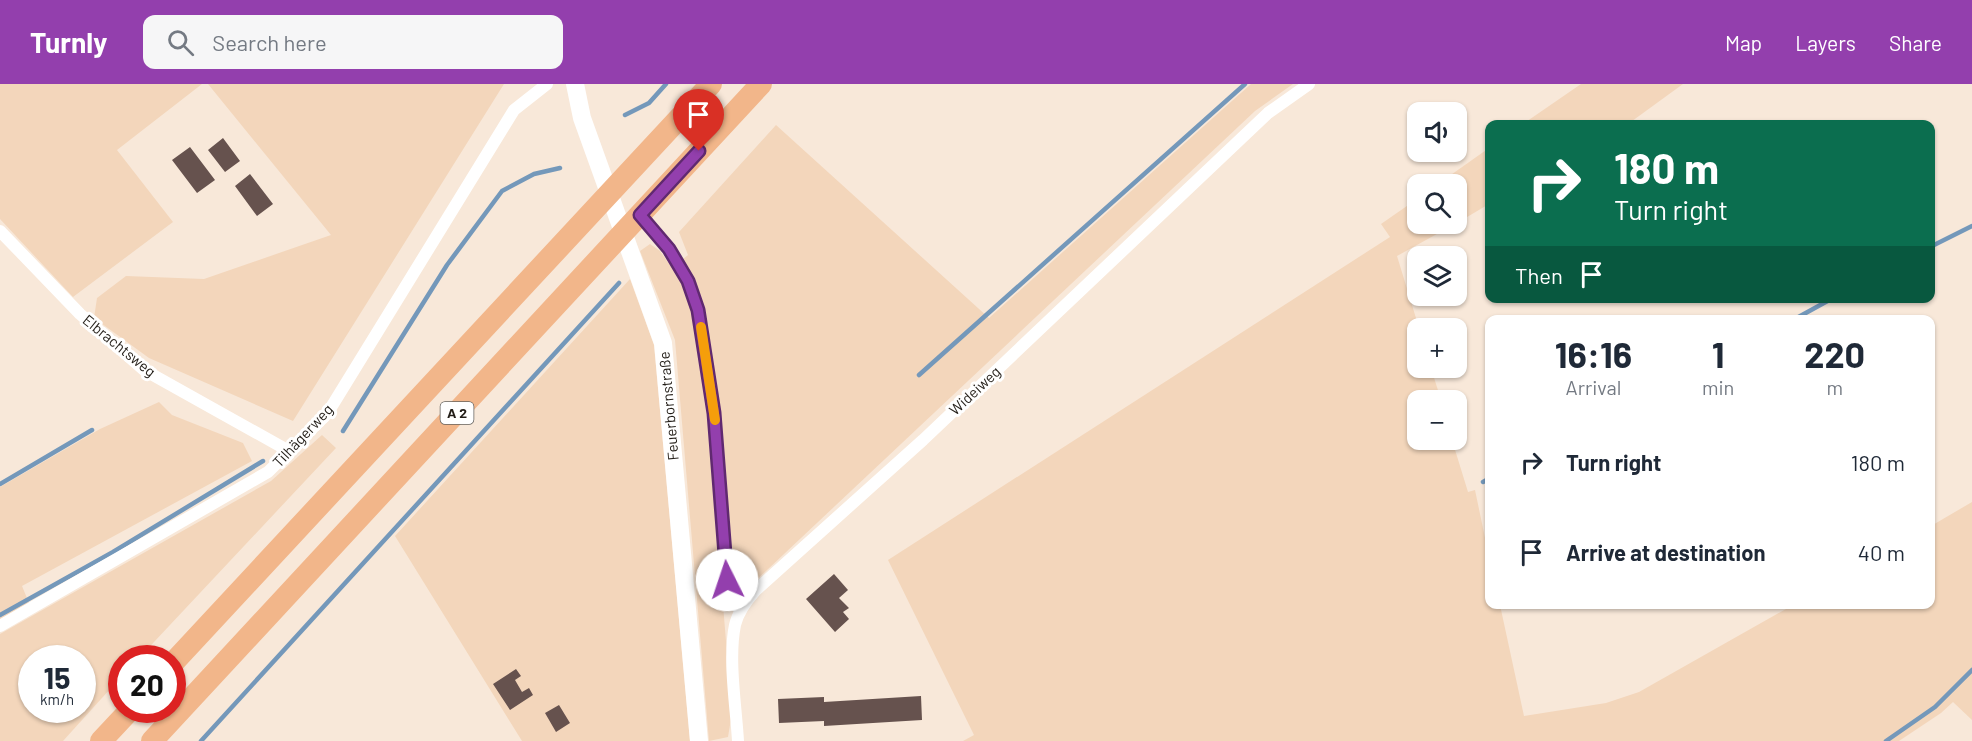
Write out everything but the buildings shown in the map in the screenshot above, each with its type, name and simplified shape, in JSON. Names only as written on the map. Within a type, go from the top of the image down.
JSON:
[{"type":"highway","name":"A 2","points":[[186,649],[711,84]]},
{"type":"highway","name":"A 2","points":[[152,741],[761,84]]},
{"type":"highway","points":[[101,741],[118,723]]},
{"type":"street","name":"Tilhägerweg","points":[[0,626],[268,472],[290,451],[327,414],[514,110],[547,84]]},
{"type":"street","name":"Feuerbornstraße","points":[[575,84],[582,118],[663,343],[699,741]]},
{"type":"street","name":"Wideiweg","points":[[738,741],[733,653],[735,625],[740,613],[756,590],[923,440],[1268,113],[1309,84]]},
{"type":"street","name":"Elbrachtsweg","points":[[0,231],[80,314],[144,369],[290,451]]},
{"type":"lane","points":[[640,215],[669,249],[688,281],[698,310],[714,413],[729,604],[740,613]]},
{"type":"shaded area","points":[[0,84],[202,84],[117,150],[173,222],[73,297],[0,219]]},
{"type":"shaded area","points":[[208,84],[504,84],[293,421],[149,358],[94,318],[97,298],[126,276],[204,279],[331,235]]},
{"type":"shaded area","points":[[1251,84],[1293,84],[1255,111],[751,585],[731,572],[724,480],[713,485],[732,713],[728,737],[709,741],[675,340],[640,251],[650,244],[660,251],[672,268],[688,255],[679,232],[776,125],[989,318]]},
{"type":"shaded area","points":[[1581,84],[1683,84],[1634,120],[1529,120]]},
{"type":"shaded area","points":[[1485,151],[1485,206],[1467,217],[1467,174],[1452,174]]},
{"type":"shaded area","points":[[1407,206],[1407,234],[1437,234],[1415,246],[1407,246],[1407,250],[1397,256],[1407,289],[1407,306],[1412,306],[1416,318],[1407,318],[1407,378],[1434,378],[1438,390],[1407,390],[1407,450],[1455,450],[1468,492],[1475,490],[1485,538],[1485,609],[1501,609],[1524,716],[1606,703],[1639,692],[1786,609],[1935,609],[1935,524],[1972,502],[1972,720],[1953,702],[1941,713],[1899,741],[963,741],[974,735],[888,560],[1390,237],[1381,224]]},
{"type":"shaded area","points":[[630,279],[654,345],[690,741],[522,741],[395,536]]},
{"type":"shaded area","points":[[159,402],[172,415],[243,443],[252,461],[22,586],[29,603],[0,620],[0,487],[100,429]]},
{"type":"shaded area","points":[[322,435],[336,448],[151,645],[108,645],[108,691],[96,705],[96,645],[18,645],[18,723],[79,723],[63,741],[0,741],[0,634],[271,481]]},
{"type":"waterway","points":[[625,115],[649,103],[666,84]]},
{"type":"waterway","points":[[919,375],[1245,84]]},
{"type":"waterway","points":[[343,431],[447,265],[502,191],[534,174],[560,168]]},
{"type":"waterway","points":[[1935,244],[1972,226]]},
{"type":"waterway","points":[[201,741],[619,283]]},
{"type":"waterway","points":[[1802,315],[1824,303]]},
{"type":"waterway","points":[[0,484],[92,430]]},
{"type":"waterway","points":[[0,615],[113,552],[263,461]]},
{"type":"waterway","points":[[1886,741],[1935,707],[1972,670]]},
{"type":"slow traffic","points":[[701,327],[715,420]]},
{"type":"route","points":[[699,151],[640,215],[669,249],[688,281],[698,310],[714,413],[727,580]]}]
